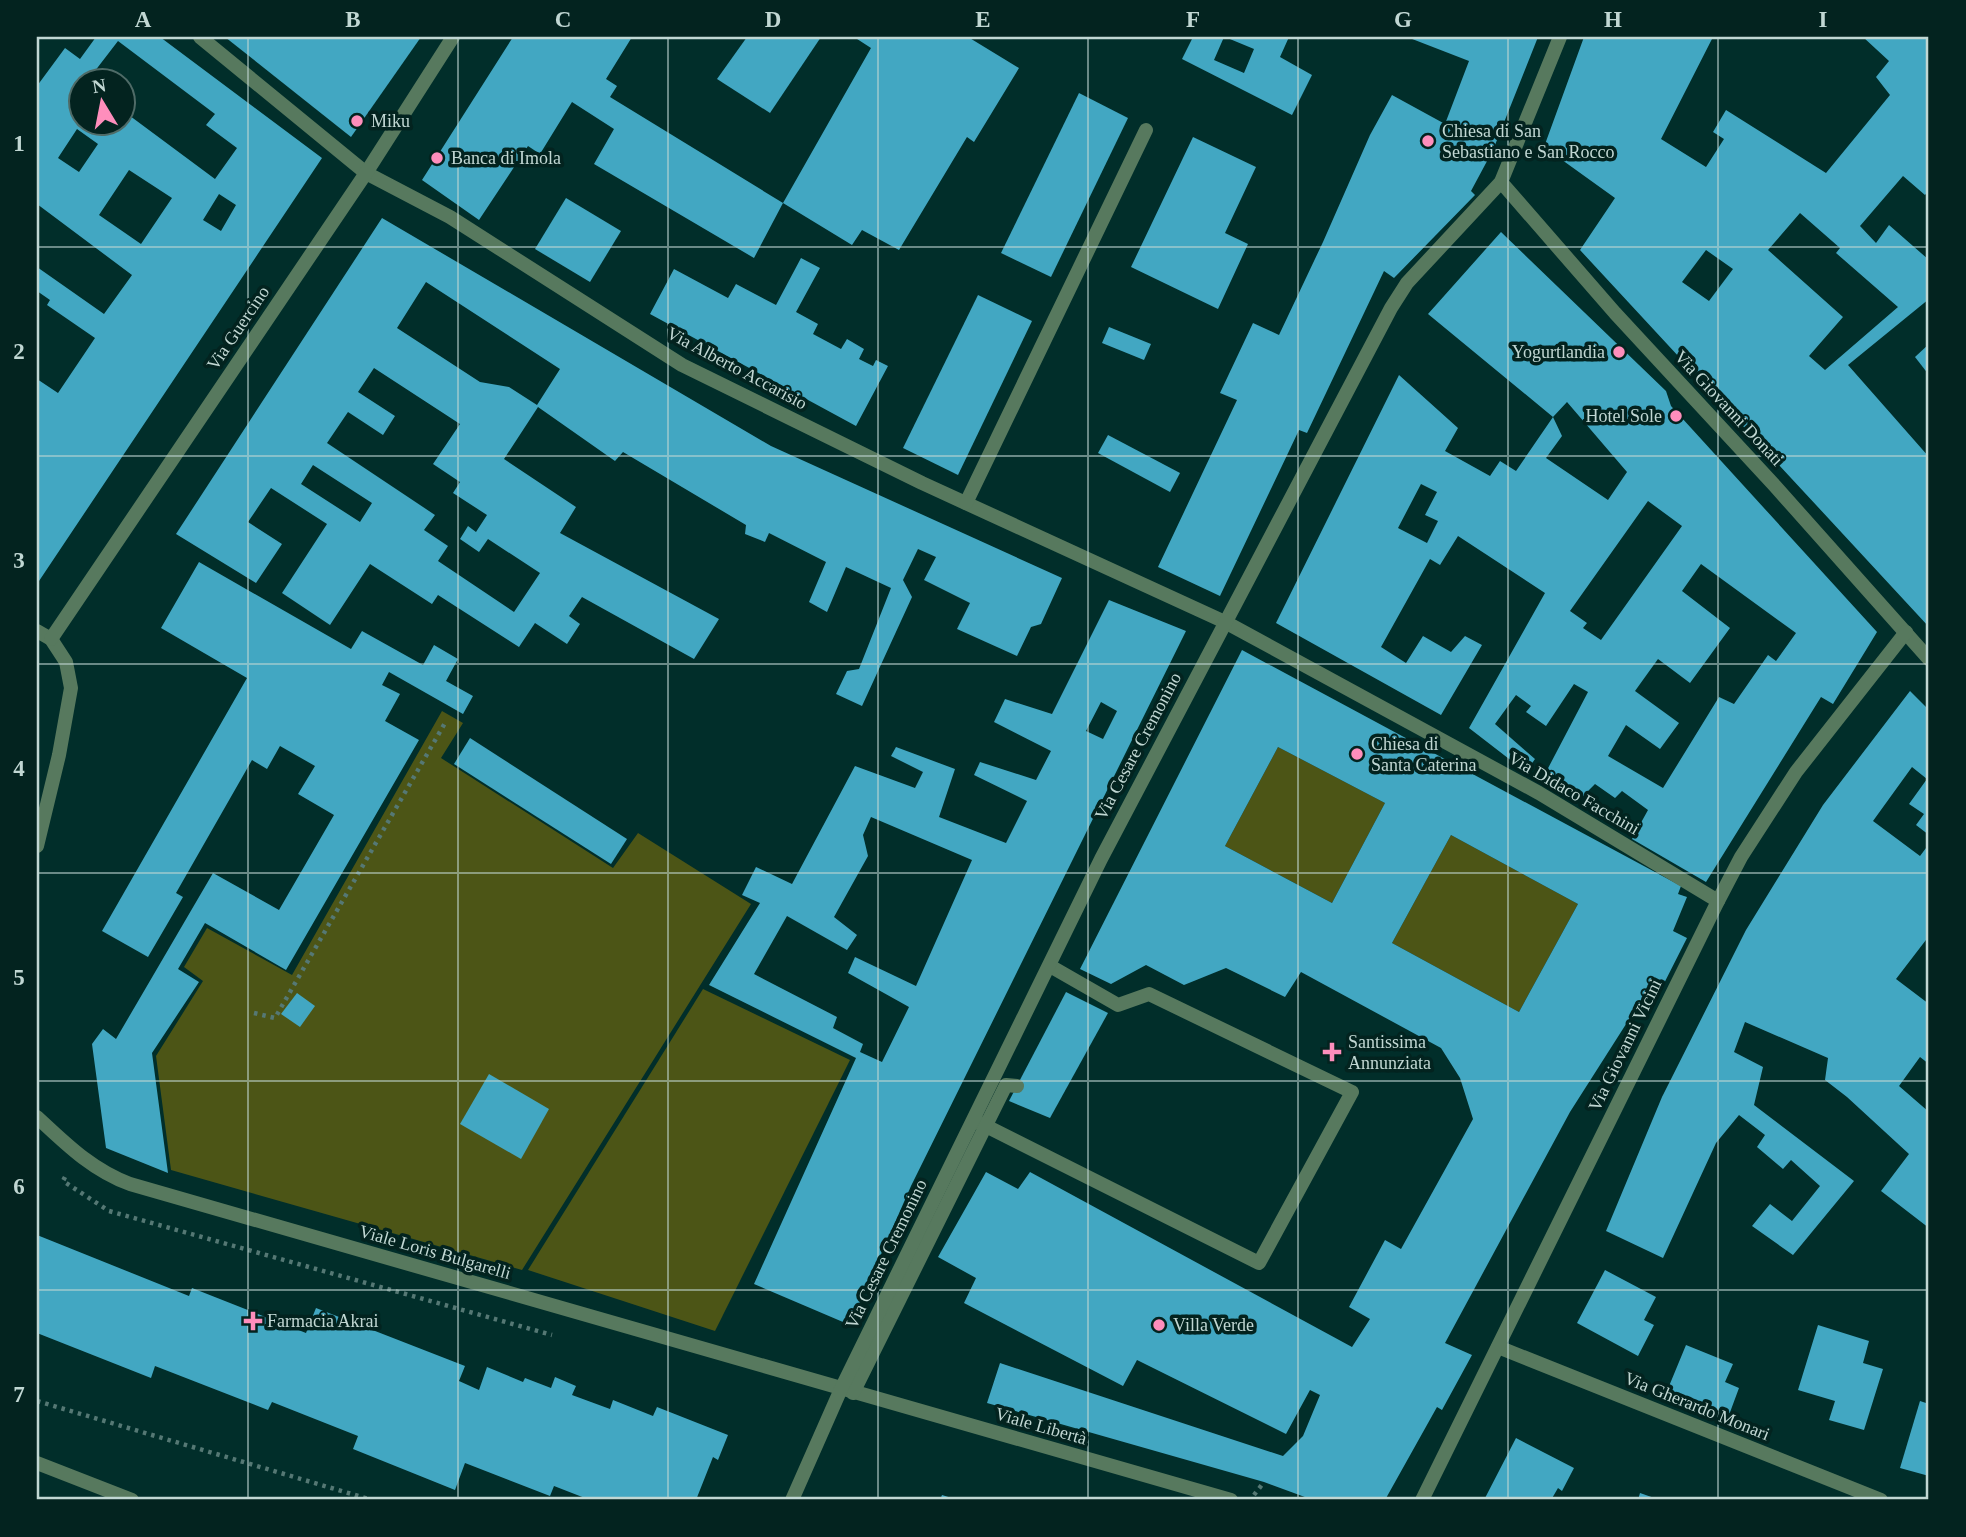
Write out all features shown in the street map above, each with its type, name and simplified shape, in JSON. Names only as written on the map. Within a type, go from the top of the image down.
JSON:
[{"type":"street","name":"Via Alberto Accarisio","points":[[200,37],[366,173],[450,217],[682,365],[966,503],[1225,622]]},
{"type":"street","name":"Via Guercino","points":[[51,639],[366,173],[453,37]]},
{"type":"street","name":"Via Cesare Cremonino","points":[[792,1500],[980,1123],[1101,859],[1225,622],[1406,283],[1501,182],[1560,37]]},
{"type":"street","points":[[966,503],[1146,130]]},
{"type":"street","name":"Via Giovanni Donati","points":[[1501,182],[1615,313],[1775,486],[1929,659]]},
{"type":"street","name":"Via Didaco Facchini","points":[[1225,622],[1539,793],[1718,901]]},
{"type":"street","points":[[37,631],[51,639],[66,662],[71,688],[59,755],[37,846]]},
{"type":"street","name":"Via Giovanni Vicini","points":[[1422,1500],[1741,858],[1796,772],[1906,632]]},
{"type":"street","points":[[1017,1086],[1006,1086],[980,1123],[1259,1263],[1352,1092],[1149,994],[1118,1005],[1050,966]]},
{"type":"street","name":"Viale Loris Bulgarelli","points":[[37,1117],[90,1165],[108,1176],[130,1184],[847,1391]]},
{"type":"street","name":"Via Gherardo Monari","points":[[1498,1347],[1881,1500]]},
{"type":"street","name":"Viale Libertà","points":[[847,1391],[1231,1500]]},
{"type":"street","points":[[37,1464],[132,1500]]},
{"type":"path","points":[[254,1013],[275,1018],[445,723]]},
{"type":"path","points":[[37,1401],[372,1500]]},
{"type":"green space","points":[[442,711],[463,723],[441,758],[613,868],[638,833],[751,904],[522,1270],[171,1170],[156,1056],[203,981],[184,967],[207,928],[292,975]]},
{"type":"green space","points":[[1278,747],[1385,803],[1332,903],[1225,846]]},
{"type":"green space","points":[[1451,835],[1578,904],[1519,1012],[1392,943]]},
{"type":"green space","points":[[703,989],[850,1060],[715,1331],[528,1270]]},
{"type":"building","points":[[96,37],[160,37],[322,158],[37,584],[37,379],[58,393],[95,338],[47,305],[50,300],[37,291],[37,267],[104,314],[132,275],[37,204],[37,86],[65,48],[80,59]],"holes":[[[129,170],[172,198],[141,244],[99,215]],[[219,194],[236,205],[221,231],[203,220]]]},
{"type":"building","points":[[225,37],[421,37],[351,137]]},
{"type":"building","points":[[513,37],[632,37],[606,79],[617,86],[610,97],[783,203],[754,258],[594,164],[614,129],[572,102],[540,154],[528,146],[479,220],[422,180]]},
{"type":"building","points":[[747,37],[821,37],[770,113],[717,79]]},
{"type":"building","points":[[854,37],[968,37],[1019,68],[974,142],[967,137],[899,250],[862,230],[852,245],[783,203],[871,48]]},
{"type":"building","points":[[1193,37],[1224,37],[1214,60],[1244,73],[1254,49],[1225,37],[1289,37],[1280,57],[1312,75],[1292,115],[1182,59]]},
{"type":"building","points":[[1407,37],[1538,37],[1493,150],[1471,191],[1475,195],[1394,278],[1384,271],[1307,433],[1299,430],[1220,596],[1158,567],[1237,400],[1220,393],[1253,323],[1279,335],[1370,135],[1392,95],[1445,124],[1469,61]]},
{"type":"building","points":[[1584,37],[1713,37],[1661,139],[1706,167],[1724,139],[1713,132],[1726,110],[1826,173],[1890,95],[1876,77],[1889,61],[1863,37],[1929,37],[1929,190],[1925,195],[1903,176],[1860,226],[1876,243],[1889,225],[1929,260],[1929,299],[1848,365],[1929,457],[1929,627],[1580,250],[1615,198],[1544,147]],"holes":[[[1800,213],[1840,248],[1836,253],[1898,307],[1825,370],[1809,356],[1843,317],[1768,250]],[[1706,250],[1733,269],[1709,301],[1682,282]]]},
{"type":"building","points":[[1079,93],[1128,118],[1051,277],[1001,253]]},
{"type":"building","points":[[1193,137],[1256,167],[1225,233],[1248,244],[1218,309],[1131,267]]},
{"type":"building","points":[[566,198],[621,231],[590,282],[535,249]]},
{"type":"building","points":[[382,218],[771,446],[1062,578],[1041,624],[1031,627],[1017,656],[957,629],[970,603],[924,580],[936,557],[918,549],[903,580],[912,597],[862,706],[836,694],[847,671],[859,669],[891,588],[846,567],[827,612],[809,602],[826,562],[769,533],[765,542],[745,534],[746,525],[623,452],[615,461],[538,407],[504,459],[576,507],[560,533],[719,619],[694,659],[582,597],[569,616],[580,624],[567,644],[535,623],[519,647],[438,595],[432,604],[370,564],[330,625],[282,593],[327,524],[271,488],[248,522],[282,544],[256,583],[176,534]],"holes":[[[426,282],[560,369],[537,405],[509,387],[480,382],[397,328]],[[374,368],[460,424],[433,464],[460,482],[453,493],[487,515],[476,532],[468,526],[460,539],[479,552],[488,539],[540,573],[514,612],[438,561],[448,546],[424,530],[435,515],[327,443],[348,412],[383,435],[395,416],[358,392]],[[313,465],[372,503],[360,522],[301,484]]]},
{"type":"building","points":[[1501,232],[1666,391],[1671,406],[1877,632],[1833,704],[1821,697],[1706,882],[1632,839],[1648,810],[1622,791],[1615,798],[1595,784],[1583,796],[1545,774],[1588,692],[1574,684],[1546,726],[1526,712],[1531,706],[1516,695],[1495,724],[1535,759],[1526,772],[1469,728],[1545,593],[1458,536],[1440,565],[1430,559],[1381,647],[1406,663],[1423,636],[1451,652],[1465,636],[1482,645],[1441,715],[1276,623],[1399,375],[1458,428],[1445,451],[1490,476],[1500,461],[1516,471],[1553,417],[1428,314]],"holes":[[[1567,402],[1627,472],[1608,500],[1546,458],[1562,436],[1553,417]],[[1421,484],[1437,492],[1425,515],[1438,521],[1427,543],[1398,528]],[[1648,501],[1682,526],[1601,640],[1583,628],[1587,623],[1570,611]],[[1701,564],[1796,633],[1776,661],[1768,655],[1734,704],[1719,697],[1663,788],[1608,756],[1626,725],[1660,749],[1679,723],[1635,691],[1658,659],[1690,683],[1730,628],[1682,591]]]},
{"type":"building","points":[[801,258],[820,268],[796,312],[818,324],[813,334],[841,349],[847,339],[864,349],[859,359],[873,366],[876,360],[888,366],[856,426],[650,314],[674,269],[728,298],[736,284],[776,305]]},
{"type":"building","points":[[978,295],[1032,321],[958,475],[903,448]]},
{"type":"building","points":[[1109,327],[1151,344],[1144,360],[1102,343]]},
{"type":"building","points":[[1929,344],[1929,375],[1915,357]]},
{"type":"building","points":[[1108,435],[1180,473],[1170,492],[1098,453]]},
{"type":"building","points":[[199,562],[351,649],[362,631],[423,665],[434,645],[458,659],[446,681],[473,696],[463,714],[389,672],[382,685],[400,694],[385,721],[419,740],[286,970],[205,923],[178,969],[199,982],[152,1053],[168,1173],[106,1148],[92,1044],[103,1029],[116,1039],[213,873],[279,910],[334,815],[298,794],[315,766],[280,746],[267,769],[252,760],[176,893],[183,897],[148,957],[102,931],[247,678],[161,628]]},
{"type":"building","points":[[1109,600],[1186,631],[911,1186],[850,1325],[754,1284],[856,1058],[709,985],[760,903],[742,895],[756,867],[792,884],[855,766],[915,788],[923,772],[891,756],[896,747],[955,769],[939,817],[1006,843],[1027,801],[974,775],[980,762],[1036,780],[1051,751],[994,722],[1005,699],[1052,714]],"holes":[[[1101,702],[1117,711],[1103,739],[1086,731]],[[871,817],[972,860],[916,986],[855,957],[848,973],[909,1007],[882,1062],[860,1052],[863,1044],[833,1028],[837,1017],[754,974],[787,916],[847,950],[857,935],[834,917],[868,856],[863,835]]]},
{"type":"building","name":"Santissima Annunziata","points":[[1242,650],[1681,886],[1678,894],[1687,897],[1673,931],[1687,938],[1647,1017],[1635,1010],[1570,1112],[1445,1343],[1472,1355],[1442,1410],[1437,1407],[1385,1500],[1313,1500],[1264,1482],[987,1403],[1000,1363],[1283,1456],[1303,1436],[1320,1395],[1310,1390],[1286,1434],[1137,1360],[1123,1386],[964,1303],[976,1278],[938,1257],[986,1172],[1018,1189],[1030,1172],[1352,1347],[1370,1319],[1349,1307],[1385,1240],[1401,1249],[1473,1119],[1460,1078],[1441,1048],[1301,972],[1285,997],[1226,968],[1184,985],[1146,965],[1111,984],[1080,969]],"holes":[[[1278,747],[1385,803],[1332,903],[1225,846]],[[1451,835],[1578,904],[1519,1012],[1392,943]]]},
{"type":"building","points":[[1910,691],[1929,710],[1929,835],[1916,825],[1924,814],[1909,804],[1927,779],[1912,767],[1873,821],[1920,856],[1929,844],[1929,936],[1896,979],[1929,1004],[1929,1064],[1920,1057],[1899,1086],[1929,1112],[1929,1228],[1881,1191],[1909,1154],[1825,1080],[1828,1058],[1745,1022],[1734,1052],[1763,1067],[1754,1105],[1854,1181],[1793,1255],[1752,1226],[1770,1204],[1792,1221],[1820,1186],[1791,1160],[1783,1169],[1757,1147],[1765,1135],[1739,1115],[1716,1143],[1663,1258],[1606,1231],[1662,1097],[1746,930],[1823,805]]},
{"type":"building","points":[[470,738],[627,839],[611,864],[454,764]]},
{"type":"building","points":[[1066,992],[1108,1013],[1050,1118],[1009,1101]]},
{"type":"building","points":[[297,993],[315,1006],[300,1027],[281,1014]]},
{"type":"building","points":[[489,1074],[549,1109],[521,1159],[460,1124]]},
{"type":"building","points":[[37,1235],[189,1296],[192,1288],[306,1333],[316,1308],[465,1366],[459,1381],[479,1390],[487,1367],[523,1382],[525,1378],[551,1388],[555,1377],[576,1386],[572,1395],[610,1409],[613,1400],[653,1416],[657,1407],[728,1435],[718,1460],[713,1457],[696,1500],[590,1500],[554,1486],[550,1496],[465,1463],[455,1490],[353,1449],[358,1436],[272,1402],[268,1410],[155,1366],[151,1378],[37,1333]]},
{"type":"building","points":[[1605,1270],[1656,1297],[1644,1320],[1654,1325],[1638,1356],[1577,1323]]},
{"type":"building","points":[[1818,1325],[1869,1341],[1863,1363],[1883,1369],[1864,1430],[1829,1420],[1835,1401],[1798,1390]]},
{"type":"building","points":[[1686,1345],[1733,1364],[1725,1382],[1739,1388],[1729,1415],[1667,1391]]},
{"type":"building","points":[[1920,1401],[1929,1404],[1929,1476],[1900,1468]]},
{"type":"building","points":[[1516,1438],[1574,1468],[1562,1491],[1558,1488],[1551,1500],[1484,1500]]},
{"type":"building","points":[[1640,1493],[1660,1500],[1638,1500]]},
{"type":"building","points":[[942,1495],[958,1500],[940,1500]]},
{"type":"place","name":"Miku","points":[[357,121]]},
{"type":"place","name":"Chiesa di San Sebastiano e San Rocco","points":[[1428,141]]},
{"type":"place","name":"Banca di Imola","points":[[437,158]]},
{"type":"place","name":"Yogurtlandia","points":[[1619,352]]},
{"type":"place","name":"Hotel Sole","points":[[1676,416]]},
{"type":"place","name":"Chiesa di Santa Caterina","points":[[1357,754]]},
{"type":"place","name":"Santissima Annunziata","points":[[1332,1052]]},
{"type":"place","name":"Farmacia Akrai","points":[[253,1321]]},
{"type":"place","name":"Villa Verde","points":[[1159,1325]]}]
